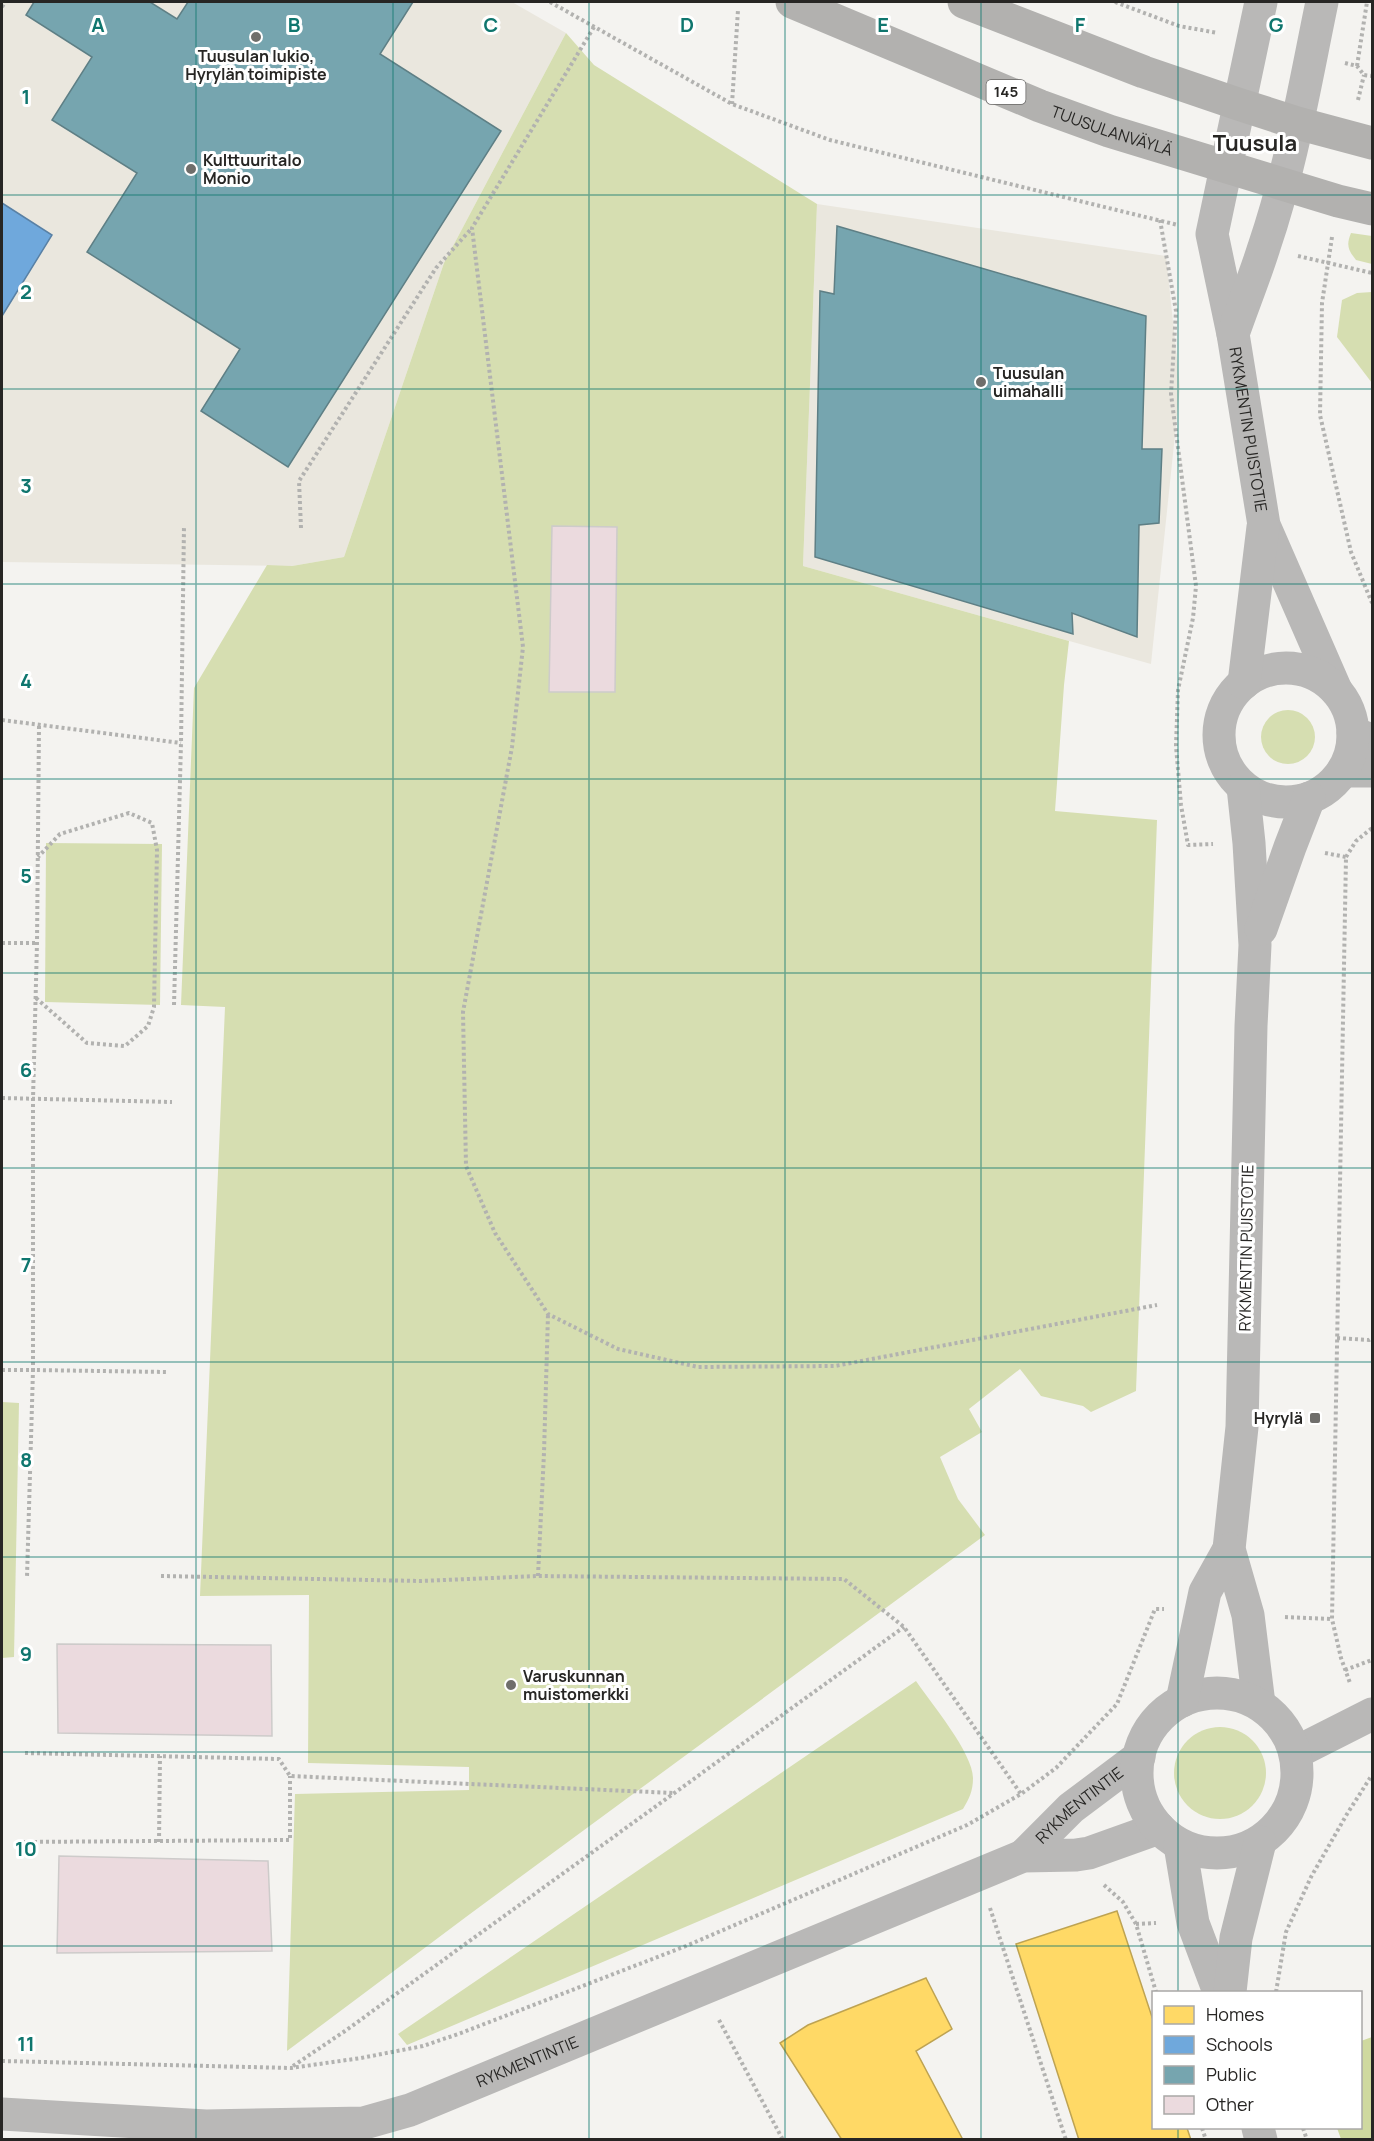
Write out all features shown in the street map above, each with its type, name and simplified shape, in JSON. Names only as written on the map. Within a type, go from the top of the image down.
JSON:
[{"type":"main road","name":"TUUSULANVÄYLÄ","points":[[792,2],[1040,106],[1109,131],[1226,168],[1372,209]]},
{"type":"main road","points":[[964,2],[1144,72],[1297,123],[1372,143]]},
{"type":"street","name":"RYKMENTIN PUISTOTIE","points":[[1262,2],[1238,104],[1212,234],[1233,334],[1264,525],[1336,690]]},
{"type":"street","name":"RYKMENTIN PUISTOTIE","points":[[1233,334],[1264,247],[1282,184],[1322,2]]},
{"type":"street","name":"RYKMENTIN PUISTOTIE","points":[[1244,683],[1264,525]]},
{"type":"street","points":[[1280,668],[1298,669],[1316,675],[1336,690],[1363,737],[1351,752],[1358,771],[1309,798],[1292,802],[1275,801],[1243,787],[1230,772],[1222,754],[1219,734],[1222,715],[1230,697],[1244,683],[1261,673],[1280,668]]},
{"type":"street","name":"RYKMENTIN PUISTOTIE","points":[[1243,787],[1255,945],[1251,1026],[1242,1427],[1229,1549],[1248,1615],[1259,1704]]},
{"type":"street","name":"RYKMENTIN PUISTOTIE","points":[[1255,945],[1309,798]]},
{"type":"street","name":"RYKMENTIN PUISTOTIE","points":[[1182,1701],[1205,1592],[1229,1549]]},
{"type":"street","points":[[1221,1693],[1240,1696],[1259,1704],[1275,1717],[1288,1733],[1295,1753],[1298,1778],[1292,1803],[1279,1825],[1260,1842],[1234,1852],[1206,1853],[1169,1836],[1147,1813],[1140,1795],[1137,1776],[1139,1757],[1147,1734],[1162,1715],[1182,1701],[1200,1694],[1221,1693]]},
{"type":"street","points":[[1295,1753],[1372,1714]]},
{"type":"street","name":"RYKMENTINTIE","points":[[1023,1856],[1071,1808],[1139,1757]]},
{"type":"street","points":[[1169,1836],[1193,1923],[1219,1991]]},
{"type":"street","name":"RYKMENTINTIE","points":[[2,2114],[207,2133],[364,2123],[410,2110],[1023,1856],[1076,1855],[1169,1836]]},
{"type":"street","points":[[1230,1991],[1236,1938],[1260,1842]]},
{"type":"path","points":[[2,7],[5,2]]},
{"type":"path","points":[[550,2],[732,104],[830,140],[1212,234]]},
{"type":"path","points":[[1116,2],[1186,28],[1252,41]]},
{"type":"path","points":[[1357,66],[1367,2]]},
{"type":"path","points":[[732,104],[738,10]]},
{"type":"path","points":[[301,528],[299,481],[436,268],[472,228],[594,27]]},
{"type":"path","points":[[1160,220],[1176,310],[1171,394],[1196,586],[1193,618],[1178,690],[1176,746],[1180,805],[1188,845],[1249,843]]},
{"type":"path","points":[[472,228],[523,647],[512,747],[463,1012],[466,1166],[495,1233],[548,1314],[618,1349],[698,1367],[835,1366],[1157,1305]]},
{"type":"path","points":[[1264,247],[1372,273]]},
{"type":"path","points":[[1328,263],[1322,303],[1320,415],[1351,552],[1372,603]]},
{"type":"path","points":[[174,1005],[184,526]]},
{"type":"path","points":[[2,720],[181,743]]},
{"type":"path","points":[[27,1577],[33,1370],[33,1099],[39,726]]},
{"type":"path","points":[[36,998],[87,1043],[125,1046],[148,1026],[154,1007],[157,849],[152,823],[129,813],[60,834],[37,858]]},
{"type":"path","points":[[1372,828],[1356,841],[1346,857],[1332,1619],[1345,1670],[1372,1660]]},
{"type":"path","points":[[1290,847],[1346,857]]},
{"type":"path","points":[[2,943],[37,943]]},
{"type":"path","points":[[2,1098],[172,1101]]},
{"type":"path","points":[[538,1576],[548,1314]]},
{"type":"path","points":[[1337,1338],[1369,1340],[1372,1338]]},
{"type":"path","points":[[2,1370],[166,1372]]},
{"type":"path","points":[[161,1576],[422,1581],[538,1576],[844,1579],[904,1627],[1021,1794]]},
{"type":"path","points":[[2,2061],[291,2068],[361,2058],[423,2046],[686,1946],[967,1825],[1021,1794],[1056,1768],[1117,1704],[1155,1609]]},
{"type":"path","points":[[291,2068],[904,1627]]},
{"type":"path","points":[[22,1842],[290,1840],[290,1776],[279,1759],[25,1754]]},
{"type":"path","points":[[159,1842],[160,1756]]},
{"type":"path","points":[[1276,1991],[1286,1932],[1311,1877],[1372,1775]]},
{"type":"path","points":[[290,1776],[674,1794]]},
{"type":"path","points":[[1098,1880],[1123,1902],[1136,1924],[1156,1991]]},
{"type":"path","points":[[990,1907],[1066,2139]]},
{"type":"path","points":[[717,2017],[783,2139]]},
{"type":"shaded area","points":[[2,2],[512,2],[566,33],[444,263],[344,557],[292,566],[2,562]]},
{"type":"shaded area","name":"Tuusulan uimahalli","points":[[817,204],[1166,256],[1180,387],[1151,664],[803,566]]},
{"type":"green space","points":[[566,33],[594,65],[817,204],[803,566],[1069,641],[1055,811],[1157,820],[1136,1391],[1091,1412],[1083,1406],[1041,1396],[1020,1369],[969,1409],[982,1432],[940,1457],[958,1499],[985,1535],[287,2051],[295,1794],[469,1790],[469,1767],[308,1763],[309,1595],[200,1596],[225,1007],[181,1005],[194,688],[267,565],[292,566],[344,557],[444,263]]},
{"type":"green space","points":[[1351,233],[1372,236],[1372,264],[1356,260],[1353,256],[1348,244]]},
{"type":"green space","points":[[1372,292],[1372,383],[1337,337],[1342,300],[1357,293]]},
{"type":"green space","points":[[1288,710],[1298,712],[1307,718],[1313,727],[1315,737],[1313,747],[1307,756],[1298,762],[1288,764],[1278,762],[1269,756],[1263,747],[1261,737],[1263,727],[1269,718],[1278,712]]},
{"type":"green space","points":[[46,843],[162,844],[160,1005],[45,1002]]},
{"type":"green space","points":[[2,1402],[19,1403],[14,1657],[2,1658]]},
{"type":"green space","points":[[916,1681],[959,1742],[971,1768],[972,1787],[963,1809],[407,2045],[398,2034]]},
{"type":"green space","points":[[1220,1727],[1237,1731],[1252,1741],[1262,1756],[1266,1773],[1262,1790],[1252,1805],[1237,1815],[1220,1819],[1203,1815],[1188,1805],[1178,1790],[1174,1773],[1178,1756],[1188,1741],[1203,1731]]},
{"type":"green space","points":[[1372,2037],[1372,2139],[1341,2139],[1337,2129],[1362,2129],[1362,2041]]},
{"type":"building: Homes","points":[[1117,1911],[1152,2017],[1152,2129],[1187,2129],[1191,2140],[1079,2140],[1016,1944]]},
{"type":"building: Homes","points":[[926,1978],[952,2029],[916,2051],[963,2140],[842,2140],[780,2043],[808,2025]]},
{"type":"building: Schools","points":[[2,203],[52,235],[2,316]]},
{"type":"building: Public","points":[[34,2],[150,2],[177,19],[188,2],[413,2],[380,54],[501,131],[288,467],[201,411],[240,349],[87,252],[137,173],[52,120],[92,57],[26,15]]},
{"type":"building: Public","name":"Tuusulan uimahalli","points":[[837,226],[1146,316],[1142,449],[1162,449],[1159,523],[1139,525],[1137,637],[1072,613],[1073,634],[815,557],[820,291],[834,294]]},
{"type":"building: Other","points":[[552,526],[617,527],[615,692],[549,692]]},
{"type":"building: Other","points":[[57,1644],[271,1645],[272,1736],[58,1733]]},
{"type":"building: Other","points":[[59,1856],[268,1861],[272,1951],[57,1953]]},
{"type":"place","name":"Tuusulan lukio, Hyrylän toimipiste","points":[[256,37]]},
{"type":"place","name":"Kulttuuritalo Monio","points":[[191,169]]},
{"type":"place","name":"Tuusulan uimahalli","points":[[981,382]]},
{"type":"place","name":"Hyrylä","points":[[1315,1418]]},
{"type":"place","name":"Varuskunnan muistomerkki","points":[[511,1685]]},
{"type":"district","name":"Tuusula","points":[[1255,143]]}]
